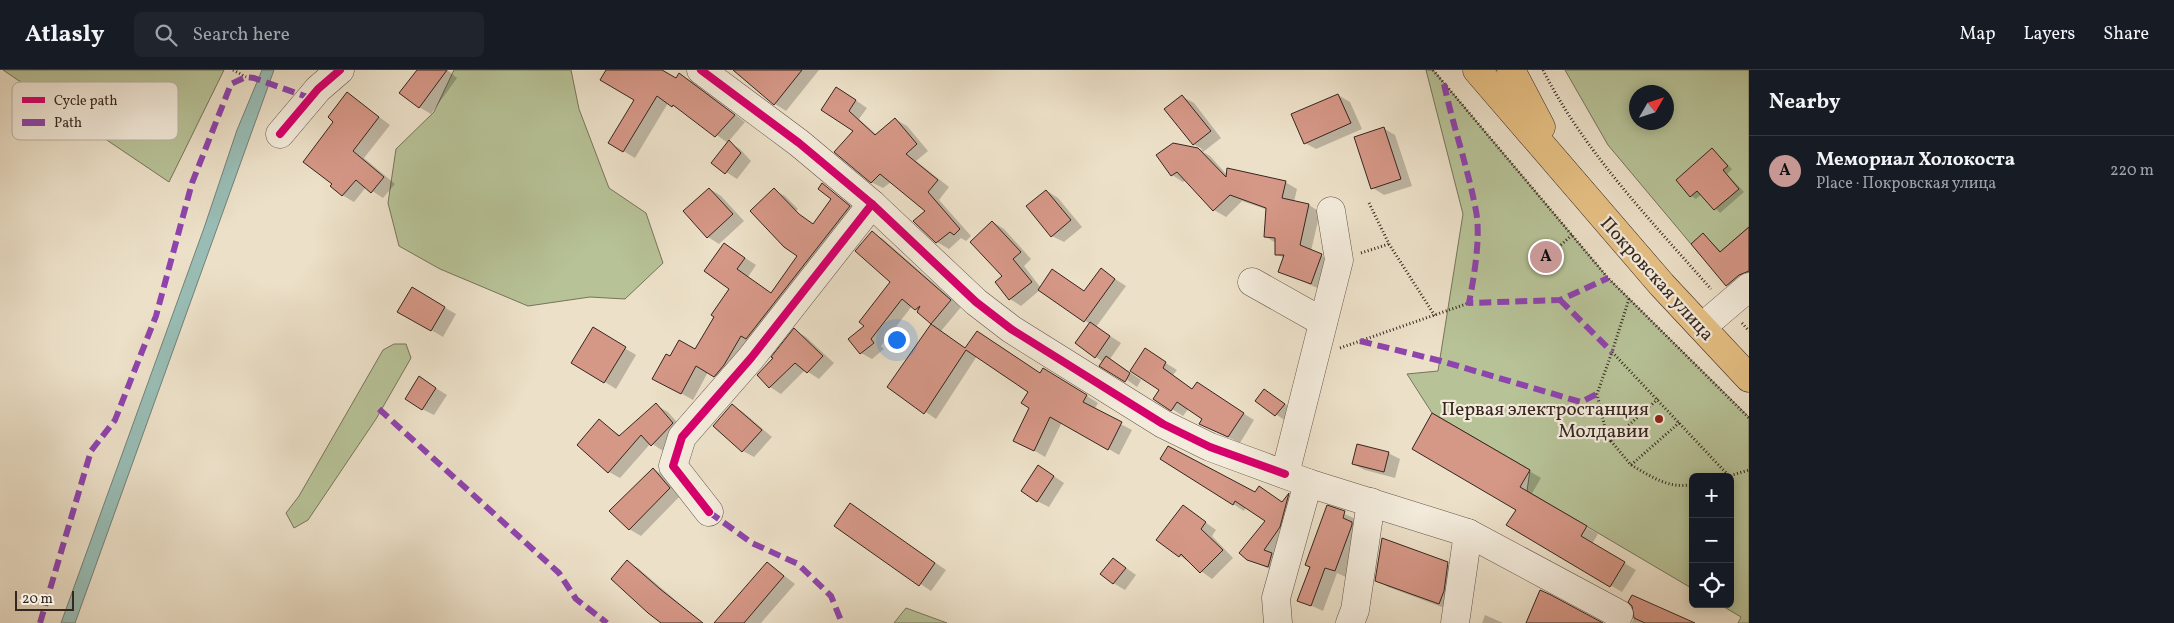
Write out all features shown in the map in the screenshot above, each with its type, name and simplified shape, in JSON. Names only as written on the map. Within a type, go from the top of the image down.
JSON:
[{"type":"main road","name":"Покровская улица","points":[[1477,70],[1662,285],[1749,378]]},
{"type":"main road","name":"Покровская улица","points":[[1511,70],[1569,176]]},
{"type":"street","points":[[280,134],[318,89],[340,70]]},
{"type":"street","points":[[701,70],[799,143],[872,204],[976,302],[1011,329],[1163,424],[1210,447],[1296,478],[1468,533],[1608,615]]},
{"type":"street","points":[[709,512],[673,466],[682,437],[751,358],[872,204]]},
{"type":"street","points":[[1278,623],[1276,598],[1296,478],[1323,322],[1339,260],[1331,211]]},
{"type":"street","points":[[1252,282],[1323,322]]},
{"type":"street","points":[[1702,327],[1749,287]]},
{"type":"street","points":[[1350,623],[1355,610],[1371,502]]},
{"type":"street","points":[[1455,623],[1468,533]]},
{"type":"path","points":[[233,70],[246,77]]},
{"type":"path","points":[[1433,70],[1572,235],[1629,299],[1749,418]]},
{"type":"path","points":[[1543,70],[1552,88],[1598,157],[1749,331]]},
{"type":"path","points":[[1369,203],[1388,244],[1434,316]]},
{"type":"path","points":[[1553,252],[1572,235]]},
{"type":"path","points":[[1339,260],[1388,244]]},
{"type":"path","points":[[1629,299],[1597,394],[1607,436],[1631,465],[1664,483],[1680,487],[1689,485]]},
{"type":"path","points":[[1340,348],[1469,303]]},
{"type":"path","points":[[1612,352],[1680,422],[1725,473]]},
{"type":"path","points":[[1611,441],[1658,399]]},
{"type":"path","points":[[1631,465],[1680,422]]},
{"type":"path","points":[[1734,475],[1749,470]]},
{"type":"green space","points":[[3,70],[224,70],[169,182],[107,140],[178,140],[178,82],[21,82]]},
{"type":"green space","points":[[454,70],[571,70],[579,109],[609,188],[646,213],[663,263],[625,299],[590,297],[528,306],[440,269],[399,246],[388,203],[396,149],[434,112]]},
{"type":"green space","points":[[1426,70],[1433,70],[1608,278],[1749,417],[1749,623],[1738,623],[1741,617],[1726,608],[1734,608],[1734,473],[1689,473],[1689,587],[1527,491],[1530,470],[1432,413],[1407,374],[1438,371],[1463,214]]},
{"type":"green space","points":[[1565,70],[1749,70],[1749,227],[1720,252],[1703,234],[1691,244],[1608,145]]},
{"type":"green space","points":[[394,344],[406,344],[411,358],[376,419],[308,520],[294,528],[286,513],[299,496],[383,350]]},
{"type":"green space","points":[[906,608],[947,623],[894,623]]},
{"type":"water","points":[[262,70],[274,70],[75,623],[61,623],[204,228],[237,130]]},
{"type":"building","points":[[417,70],[447,70],[419,108],[399,93]]},
{"type":"building","points":[[606,70],[662,70],[676,78],[679,73],[735,115],[715,137],[673,105],[672,107],[657,96],[623,152],[608,143],[634,100],[600,80]]},
{"type":"building","points":[[733,70],[802,70],[774,105]]},
{"type":"building","points":[[836,87],[856,100],[849,111],[875,135],[895,118],[917,144],[906,154],[938,180],[928,192],[960,229],[954,235],[950,232],[936,243],[913,221],[925,211],[880,174],[871,183],[834,152],[853,131],[821,110]]},
{"type":"building","points":[[347,92],[379,117],[353,151],[384,177],[371,193],[356,180],[342,196],[330,186],[332,184],[303,162],[333,122],[328,117]]},
{"type":"building","points":[[1338,94],[1351,123],[1304,144],[1291,114]]},
{"type":"building","points":[[1182,95],[1211,131],[1193,145],[1164,109]]},
{"type":"building","points":[[1384,127],[1401,179],[1371,189],[1354,137]]},
{"type":"building","points":[[729,140],[741,153],[725,174],[711,163]]},
{"type":"building","points":[[1173,143],[1198,148],[1226,177],[1227,168],[1286,181],[1282,198],[1309,204],[1300,245],[1322,254],[1311,284],[1278,272],[1284,255],[1275,255],[1275,238],[1264,237],[1266,208],[1230,195],[1213,211],[1177,172],[1171,176],[1156,155]]},
{"type":"building","points":[[1712,148],[1728,166],[1723,170],[1739,189],[1714,210],[1697,191],[1690,197],[1676,180]]},
{"type":"building","points":[[822,183],[850,206],[746,339],[741,336],[724,365],[714,377],[696,366],[681,394],[652,379],[666,354],[670,356],[679,340],[695,349],[714,317],[711,315],[729,289],[704,271],[724,243],[745,258],[737,269],[771,293],[797,256],[784,247],[750,211],[774,188],[799,214],[813,224],[831,199],[818,189]]},
{"type":"building","points":[[709,188],[733,214],[707,238],[683,211]]},
{"type":"building","points":[[1046,190],[1071,220],[1051,237],[1026,206]]},
{"type":"building","points":[[992,221],[1021,252],[1013,259],[1032,282],[1009,300],[995,282],[1002,276],[970,242]]},
{"type":"building","points":[[1749,227],[1749,271],[1739,275],[1726,286],[1691,244],[1703,233],[1720,252]]},
{"type":"building","points":[[872,231],[951,300],[931,324],[917,312],[920,306],[915,310],[902,299],[871,339],[874,343],[860,354],[848,339],[864,326],[859,322],[890,282],[855,251]]},
{"type":"building","points":[[1101,268],[1115,279],[1084,322],[1038,290],[1052,269],[1084,291]]},
{"type":"building","points":[[412,287],[445,307],[431,331],[397,312]]},
{"type":"building","points":[[1090,322],[1110,336],[1095,358],[1075,343]]},
{"type":"building","points":[[931,324],[965,348],[977,331],[1040,373],[1043,368],[1087,395],[1083,402],[1122,422],[1108,450],[1050,417],[1034,451],[1013,441],[1029,408],[1021,403],[1028,392],[966,350],[924,414],[887,387]]},
{"type":"building","points":[[593,327],[626,347],[604,383],[571,363]]},
{"type":"building","points":[[794,328],[823,356],[807,373],[795,363],[769,388],[757,375],[773,358],[771,357]]},
{"type":"building","points":[[1145,348],[1166,362],[1163,368],[1192,389],[1197,382],[1244,413],[1228,437],[1199,424],[1202,419],[1177,402],[1171,411],[1153,399],[1159,390],[1130,371]]},
{"type":"building","points":[[1106,356],[1130,373],[1125,382],[1099,366]]},
{"type":"building","points":[[419,376],[436,388],[422,410],[405,399]]},
{"type":"building","points":[[1264,389],[1285,404],[1275,416],[1255,401]]},
{"type":"building","points":[[656,403],[673,423],[651,446],[641,435],[608,473],[577,445],[599,419],[619,436]]},
{"type":"building","points":[[732,404],[762,430],[742,452],[713,426]]},
{"type":"building","points":[[1432,413],[1530,470],[1520,487],[1587,526],[1581,536],[1625,562],[1610,587],[1506,525],[1516,510],[1412,449]]},
{"type":"building","points":[[1357,444],[1389,452],[1384,472],[1352,464]]},
{"type":"building","points":[[1168,446],[1255,492],[1259,486],[1282,502],[1289,493],[1280,527],[1264,550],[1272,553],[1268,567],[1247,560],[1239,553],[1265,521],[1235,501],[1233,505],[1160,459]]},
{"type":"building","points":[[1038,465],[1054,476],[1037,502],[1021,491]]},
{"type":"building","points":[[653,468],[670,488],[629,530],[609,511]]},
{"type":"building","points":[[850,503],[935,563],[919,586],[834,526]]},
{"type":"building","points":[[1183,505],[1206,522],[1201,529],[1223,550],[1200,573],[1181,554],[1179,557],[1156,540]]},
{"type":"building","points":[[1327,505],[1345,511],[1343,518],[1352,522],[1352,525],[1335,571],[1325,568],[1311,606],[1297,601],[1310,567],[1305,565]]},
{"type":"building","points":[[1382,538],[1448,562],[1444,591],[1439,604],[1375,581]]},
{"type":"building","points":[[1113,558],[1126,568],[1113,584],[1100,574]]},
{"type":"building","points":[[627,560],[703,623],[661,623],[648,613],[611,579]]},
{"type":"building","points":[[767,562],[784,576],[744,623],[714,623]]},
{"type":"building","points":[[1540,590],[1551,595],[1603,623],[1526,623]]},
{"type":"building","points":[[1632,595],[1695,623],[1645,623],[1634,618],[1632,606],[1628,602]]},
{"type":"marked path","points":[[40,623],[91,451],[115,420],[156,316],[192,183],[231,84],[246,77],[254,78],[310,98]]},
{"type":"marked path","points":[[1444,84],[1476,211],[1478,233],[1469,303],[1560,300],[1608,278]]},
{"type":"marked path","points":[[1560,300],[1612,352]]},
{"type":"marked path","points":[[1360,341],[1441,361],[1581,402],[1597,394]]},
{"type":"marked path","points":[[379,409],[559,573],[576,599],[607,623]]},
{"type":"marked path","points":[[709,512],[752,543],[798,564],[831,596],[842,623]]},
{"type":"cycle path","points":[[280,134],[318,89],[340,70]]},
{"type":"cycle path","points":[[701,70],[799,143],[872,204],[976,302],[1011,329],[1163,424],[1210,447],[1285,474]]},
{"type":"cycle path","points":[[709,512],[673,466],[682,437],[751,358],[872,204]]},
{"type":"place","name":"Мемориал Холокоста","points":[[1546,257]]},
{"type":"place","name":"Первая электростанция Молдавии","points":[[1659,419]]}]
